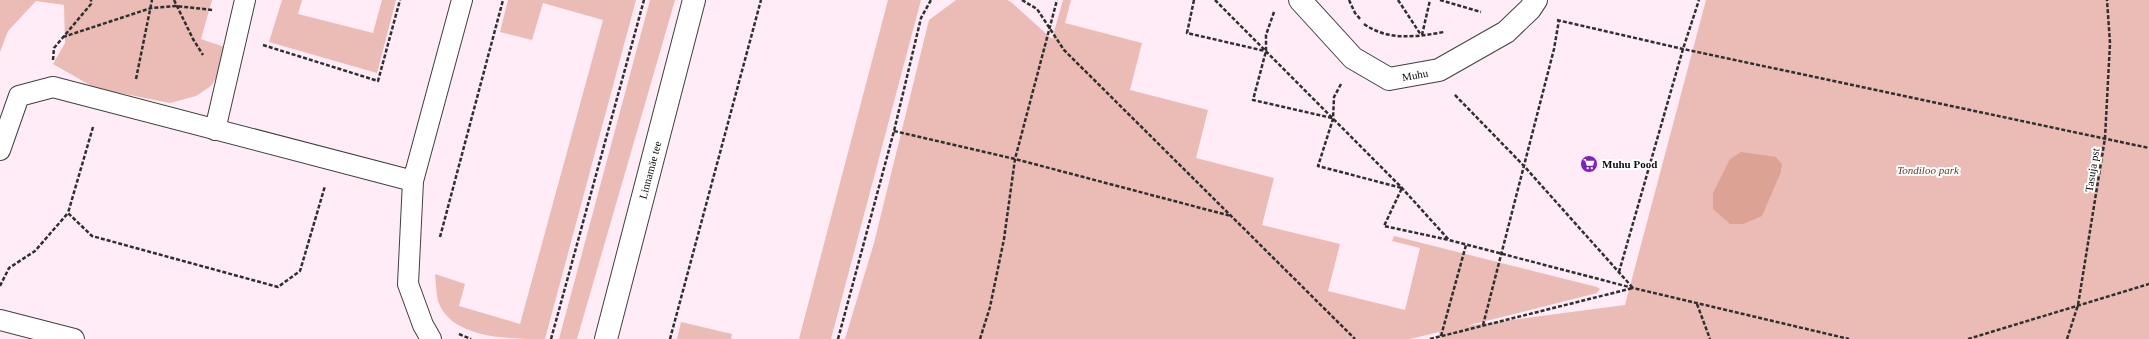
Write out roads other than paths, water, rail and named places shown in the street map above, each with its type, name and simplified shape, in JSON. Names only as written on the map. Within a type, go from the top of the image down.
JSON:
[{"type":"street","name":"Linnamäe tee","points":[[606,339],[694,0]]},
{"type":"street","name":"Muhu","points":[[1300,0],[1353,58],[1389,79],[1440,70],[1506,32],[1533,4]]},
{"type":"lane","points":[[431,339],[423,325],[408,284],[413,181],[462,0]]},
{"type":"lane","points":[[215,130],[243,6]]},
{"type":"lane","points":[[0,150],[19,96],[53,86],[215,130],[413,181]]},
{"type":"lane","points":[[0,320],[74,339]]},
{"type":"place","name":"Muhu Pood","points":[[1589,164]]},
{"type":"park label","name":"Tondiloo park","points":[[1928,170]]}]
